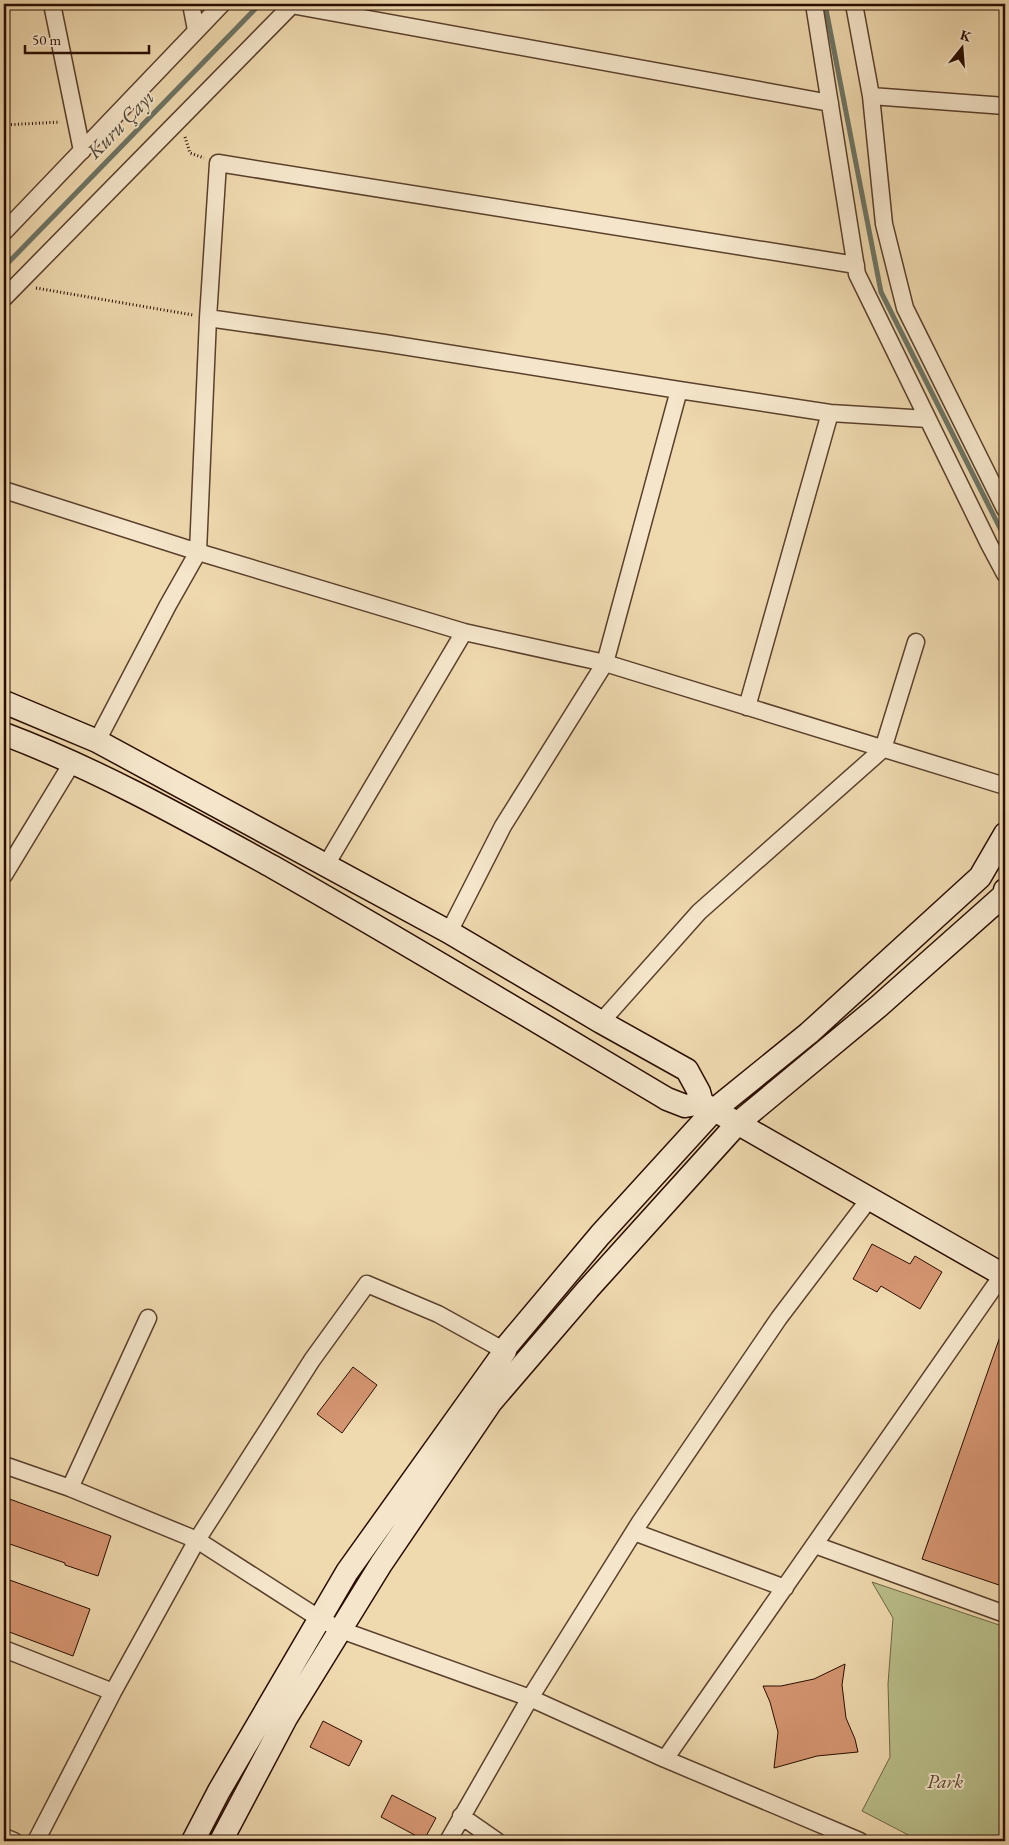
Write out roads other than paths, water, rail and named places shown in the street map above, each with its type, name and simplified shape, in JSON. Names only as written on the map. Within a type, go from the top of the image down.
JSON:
[{"type":"street","points":[[52,4],[82,151]]},
{"type":"street","points":[[191,4],[196,30]]},
{"type":"street","points":[[4,232],[222,4]]},
{"type":"street","points":[[814,4],[858,274],[1005,574]]},
{"type":"street","points":[[854,4],[871,96],[884,224],[905,308],[1005,509]]},
{"type":"street","points":[[4,298],[292,5],[830,103]]},
{"type":"street","points":[[871,96],[1005,106]]},
{"type":"street","points":[[98,741],[168,605],[198,552],[208,318],[218,163],[856,265]]},
{"type":"street","points":[[208,318],[394,344],[830,413],[928,419]]},
{"type":"street","points":[[448,932],[503,826],[605,663],[679,390]]},
{"type":"street","points":[[747,707],[830,413]]},
{"type":"street","points":[[4,490],[198,552],[464,632],[605,663],[1005,786]]},
{"type":"street","points":[[326,865],[464,632]]},
{"type":"street","points":[[601,1022],[699,912],[883,749],[916,642]]},
{"type":"street","points":[[4,702],[98,741],[448,932],[687,1070],[708,1106]]},
{"type":"street","points":[[4,734],[42,748],[183,817],[313,890],[667,1099],[685,1106],[708,1106],[1004,1275],[665,1759]]},
{"type":"street","points":[[4,874],[72,763]]},
{"type":"street","points":[[193,1841],[219,1790],[347,1572],[506,1347],[708,1106],[809,1033],[980,878],[1005,834]]},
{"type":"street","points":[[221,1841],[286,1718],[340,1630],[381,1564],[491,1402],[588,1289],[738,1123],[879,1006],[1004,894],[1005,890]]},
{"type":"street","points":[[448,1841],[530,1698],[634,1532],[779,1318],[870,1198]]},
{"type":"street","points":[[36,1841],[113,1692],[197,1540],[312,1360],[368,1284],[438,1314],[505,1351]]},
{"type":"street","points":[[70,1488],[148,1318]]},
{"type":"street","points":[[4,1465],[70,1488],[197,1540],[340,1630],[530,1698],[665,1759],[860,1841]]},
{"type":"street","points":[[634,1532],[785,1588]]},
{"type":"street","points":[[815,1545],[1005,1614]]},
{"type":"street","points":[[4,1649],[113,1692]]},
{"type":"street","points":[[461,1816],[497,1841]]},
{"type":"street","points":[[4,1837],[14,1841]]},
{"type":"waterway","name":"Kuru Çayı","points":[[4,267],[260,4]]},
{"type":"waterway","points":[[825,4],[881,292],[1005,538]]},
{"type":"park label","name":"Park","points":[[945,1781]]}]
